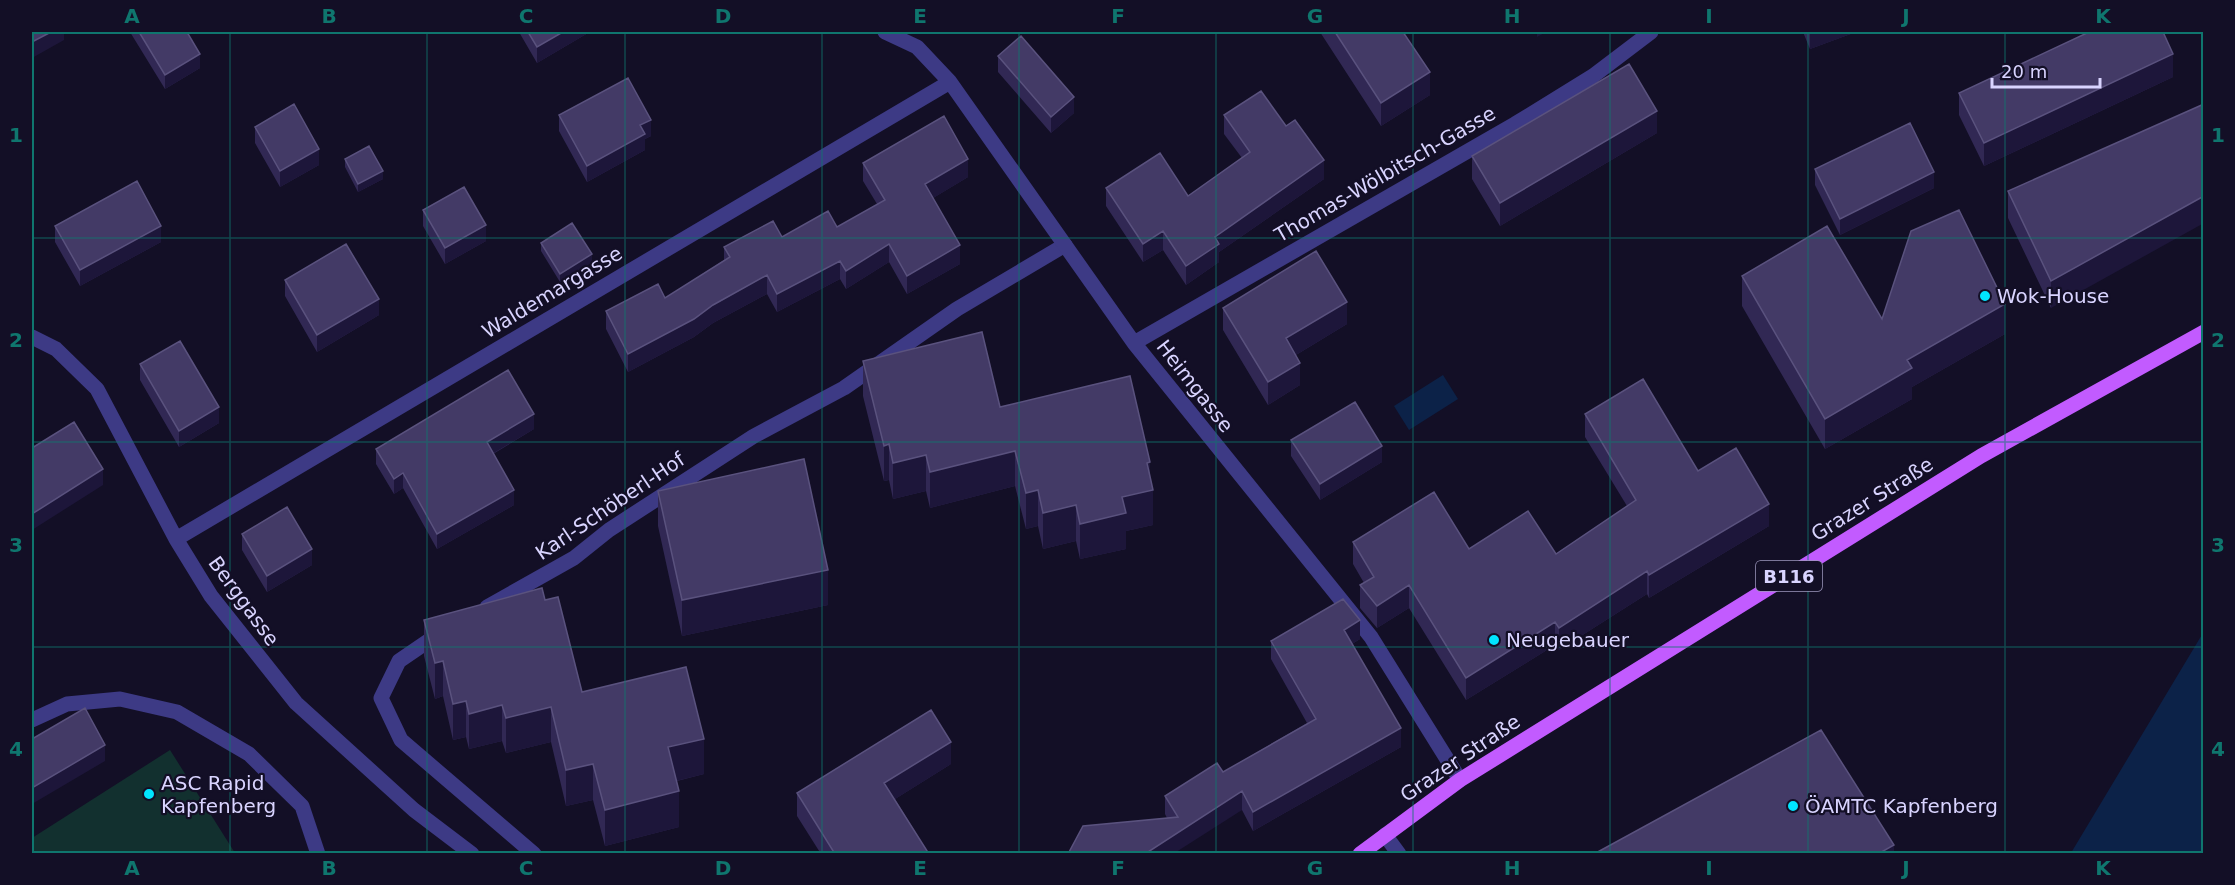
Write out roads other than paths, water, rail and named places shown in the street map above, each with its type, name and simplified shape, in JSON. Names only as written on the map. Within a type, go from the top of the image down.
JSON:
[{"type":"main road","name":"Grazer Straße","points":[[1360,854],[1460,780],[1981,456],[2204,332]]},
{"type":"street","name":"Heimgasse","points":[[885,32],[916,47],[950,82],[1134,343],[1371,636],[1460,780]]},
{"type":"street","name":"Thomas-Wölbitsch-Gasse","points":[[1134,343],[1515,124],[1593,76],[1651,32]]},
{"type":"street","name":"Waldemargasse","points":[[176,539],[950,82]]},
{"type":"street","name":"Karl-Schöberl-Hof","points":[[472,616],[574,558],[609,530],[754,436],[844,388],[957,309],[1065,245]]},
{"type":"street","name":"Berggasse","points":[[32,337],[56,348],[97,389],[176,539],[210,596],[296,703],[414,810],[472,854]]},
{"type":"street","points":[[451,627],[399,661],[381,698],[401,740],[534,854]]},
{"type":"street","points":[[32,720],[67,704],[120,699],[177,712],[249,754],[302,806],[318,854]]},
{"type":"street","points":[[1385,835],[1399,854]]},
{"type":"water","points":[[1443,375],[1458,399],[1409,430],[1394,406]]},
{"type":"water","points":[[2203,633],[2203,853],[2071,853]]},
{"type":"place","name":"Wok-House","points":[[1985,296]]},
{"type":"place","name":"Neugebauer","points":[[1494,640]]},
{"type":"place","name":"ASC Rapid Kapfenberg","points":[[149,794]]},
{"type":"place","name":"ÖAMTC Kapfenberg","points":[[1793,806]]}]
